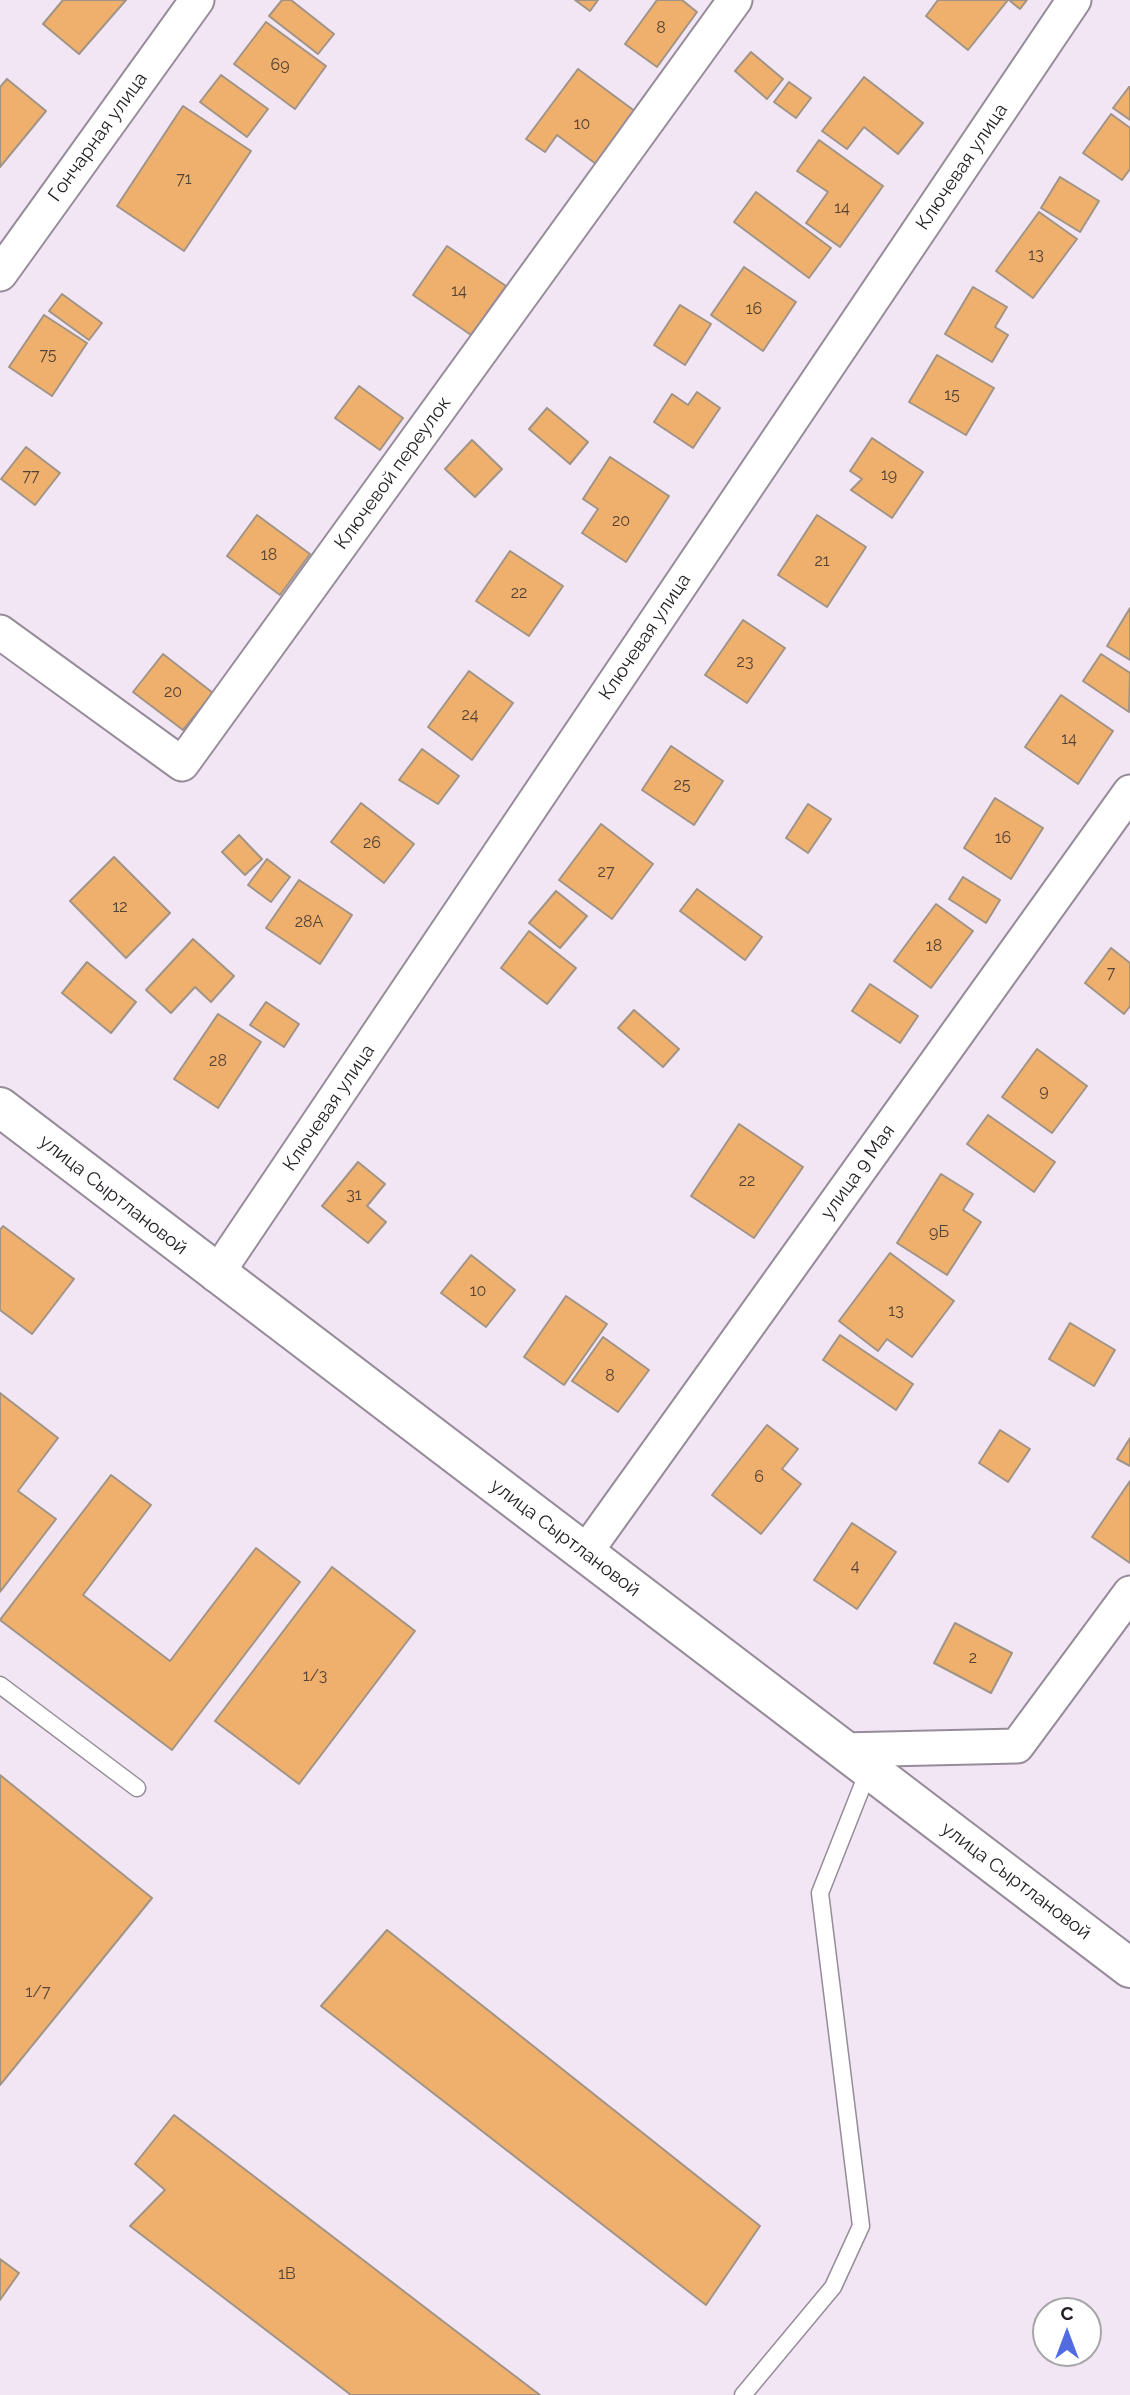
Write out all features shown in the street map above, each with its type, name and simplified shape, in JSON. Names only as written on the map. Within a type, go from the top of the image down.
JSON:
[{"type":"street","name":"Гончарная улица","points":[[0,274],[197,0]]},
{"type":"street","name":"Ключевой переулок","points":[[0,632],[181,764],[735,0]]},
{"type":"street","name":"Ключевая улица","points":[[216,1275],[1074,0]]},
{"type":"street","name":"улица 9 Мая","points":[[585,1553],[1130,792]]},
{"type":"street","name":"улица Сыртлановой","points":[[0,1107],[216,1275],[1130,1968]]},
{"type":"street","points":[[855,1759],[1017,1746],[1130,1593]]},
{"type":"lane","points":[[0,1685],[137,1788]]},
{"type":"lane","points":[[743,2395],[833,2287],[861,2226],[820,1893],[855,1759]]},
{"type":"building","points":[[63,0],[126,0],[79,54],[43,24]]},
{"type":"building","points":[[282,0],[291,0],[334,34],[318,54],[269,16]]},
{"type":"building","points":[[575,0],[598,0],[590,11]]},
{"type":"building","points":[[657,0],[682,0],[697,12],[657,67],[625,44]]},
{"type":"building","points":[[938,0],[1008,0],[968,50],[926,16]]},
{"type":"building","points":[[1009,0],[1027,0],[1020,9]]},
{"type":"building","points":[[266,22],[326,66],[295,109],[234,64]]},
{"type":"building","points":[[751,52],[783,79],[767,99],[735,71]]},
{"type":"building","points":[[578,69],[636,112],[596,164],[557,135],[545,152],[526,139]]},
{"type":"building","points":[[221,75],[268,109],[247,137],[200,102]]},
{"type":"building","points":[[864,77],[923,123],[898,154],[864,127],[847,149],[822,131]]},
{"type":"building","points":[[7,79],[46,111],[0,167],[0,87]]},
{"type":"building","points":[[789,82],[811,98],[796,118],[774,102]]},
{"type":"building","points":[[1130,87],[1130,120],[1113,108]]},
{"type":"building","points":[[183,106],[251,151],[184,251],[117,206]]},
{"type":"building","points":[[1111,114],[1130,128],[1130,169],[1122,180],[1083,153]]},
{"type":"building","points":[[819,140],[883,186],[840,247],[806,223],[828,192],[797,171]]},
{"type":"building","points":[[1060,177],[1099,201],[1080,232],[1041,208]]},
{"type":"building","points":[[756,192],[831,248],[809,278],[734,222]]},
{"type":"building","points":[[1039,212],[1077,239],[1033,298],[996,271]]},
{"type":"building","points":[[447,246],[506,286],[471,335],[413,295]]},
{"type":"building","points":[[744,267],[796,302],[763,351],[711,315]]},
{"type":"building","points":[[973,287],[1007,307],[995,327],[1008,335],[992,362],[945,334]]},
{"type":"building","points":[[62,294],[102,323],[89,340],[49,311]]},
{"type":"building","points":[[680,305],[711,324],[685,365],[654,345]]},
{"type":"building","points":[[44,315],[87,343],[52,396],[9,367]]},
{"type":"building","points":[[937,355],[994,388],[966,435],[909,402]]},
{"type":"building","points":[[359,386],[403,418],[380,450],[335,418]]},
{"type":"building","points":[[697,392],[720,408],[693,448],[654,422],[672,394],[688,405]]},
{"type":"building","points":[[547,408],[588,442],[570,464],[529,429]]},
{"type":"building","points":[[872,438],[923,472],[892,518],[851,490],[862,479],[850,471]]},
{"type":"building","points":[[472,440],[502,469],[475,497],[445,469]]},
{"type":"building","points":[[26,447],[60,473],[35,505],[1,479]]},
{"type":"building","points":[[610,457],[669,496],[626,562],[582,533],[598,509],[583,499]]},
{"type":"building","points":[[257,515],[310,554],[280,595],[227,556]]},
{"type":"building","points":[[817,515],[866,547],[827,607],[778,575]]},
{"type":"building","points":[[510,551],[563,586],[529,636],[476,601]]},
{"type":"building","points":[[1130,608],[1130,660],[1107,646]]},
{"type":"building","points":[[743,620],[785,648],[747,703],[705,675]]},
{"type":"building","points":[[163,654],[213,693],[183,730],[133,692]]},
{"type":"building","points":[[1101,654],[1130,673],[1129,712],[1083,681]]},
{"type":"building","points":[[469,671],[513,703],[472,760],[428,727]]},
{"type":"building","points":[[1061,695],[1113,731],[1078,784],[1025,747]]},
{"type":"building","points":[[671,746],[723,781],[694,825],[642,790]]},
{"type":"building","points":[[422,749],[459,776],[438,804],[399,780]]},
{"type":"building","points":[[995,798],[1043,828],[1011,879],[964,848]]},
{"type":"building","points":[[361,803],[414,844],[384,883],[331,842]]},
{"type":"building","points":[[808,804],[831,819],[808,853],[786,838]]},
{"type":"building","points":[[601,824],[653,864],[612,919],[559,880]]},
{"type":"building","points":[[239,835],[262,859],[245,875],[222,852]]},
{"type":"building","points":[[114,857],[170,913],[126,958],[70,901]]},
{"type":"building","points":[[267,859],[290,877],[271,902],[248,885]]},
{"type":"building","points":[[963,877],[1000,900],[986,923],[949,899]]},
{"type":"building","points":[[299,880],[352,915],[320,964],[266,928]]},
{"type":"building","points":[[697,889],[762,937],[745,960],[680,911]]},
{"type":"building","points":[[556,891],[587,916],[560,948],[529,923]]},
{"type":"building","points":[[936,904],[973,931],[931,988],[894,961]]},
{"type":"building","points":[[529,931],[576,968],[547,1004],[501,968]]},
{"type":"building","points":[[193,939],[234,976],[211,1002],[195,987],[171,1013],[146,990]]},
{"type":"building","points":[[1111,948],[1130,963],[1130,1006],[1124,1014],[1085,983]]},
{"type":"building","points":[[87,962],[136,1002],[111,1033],[62,993]]},
{"type":"building","points":[[870,984],[918,1016],[900,1043],[852,1011]]},
{"type":"building","points":[[266,1002],[299,1024],[284,1047],[250,1025]]},
{"type":"building","points":[[634,1010],[679,1049],[663,1067],[618,1028]]},
{"type":"building","points":[[218,1014],[261,1042],[218,1108],[174,1079]]},
{"type":"building","points":[[1037,1049],[1087,1086],[1052,1133],[1002,1097]]},
{"type":"building","points":[[988,1115],[1055,1162],[1034,1192],[967,1144]]},
{"type":"building","points":[[739,1124],[803,1167],[754,1238],[691,1196]]},
{"type":"building","points":[[358,1162],[385,1184],[367,1206],[386,1222],[368,1243],[322,1206]]},
{"type":"building","points":[[941,1174],[973,1194],[963,1210],[981,1222],[947,1275],[897,1243]]},
{"type":"building","points":[[3,1226],[74,1279],[32,1334],[0,1310],[0,1230]]},
{"type":"building","points":[[890,1253],[954,1301],[912,1357],[887,1339],[878,1351],[839,1321]]},
{"type":"building","points":[[471,1255],[515,1290],[486,1327],[441,1293]]},
{"type":"building","points":[[566,1296],[607,1324],[564,1385],[524,1357]]},
{"type":"building","points":[[1070,1323],[1115,1350],[1094,1386],[1049,1359]]},
{"type":"building","points":[[840,1335],[913,1384],[896,1410],[823,1360]]},
{"type":"building","points":[[603,1337],[649,1370],[618,1412],[572,1381]]},
{"type":"building","points":[[0,1393],[58,1438],[18,1491],[56,1519],[0,1592]]},
{"type":"building","points":[[767,1425],[798,1449],[782,1469],[801,1484],[761,1534],[712,1495]]},
{"type":"building","points":[[1000,1430],[1030,1449],[1008,1482],[979,1463]]},
{"type":"building","points":[[1130,1438],[1130,1466],[1117,1459]]},
{"type":"building","points":[[111,1475],[151,1505],[83,1595],[170,1661],[256,1548],[300,1582],[172,1750],[0,1620]]},
{"type":"building","points":[[1130,1481],[1130,1563],[1092,1537]]},
{"type":"building","points":[[852,1523],[896,1552],[857,1609],[814,1580]]},
{"type":"building","points":[[332,1567],[415,1631],[299,1784],[215,1721]]},
{"type":"building","points":[[955,1623],[1012,1653],[991,1693],[934,1663]]},
{"type":"building","points":[[0,1775],[152,1898],[0,2085]]},
{"type":"building","points":[[387,1930],[760,2226],[706,2305],[321,2006]]},
{"type":"building","points":[[174,2115],[540,2395],[351,2395],[130,2226],[165,2190],[135,2164]]},
{"type":"building","points":[[0,2259],[19,2273],[0,2300]]}]
